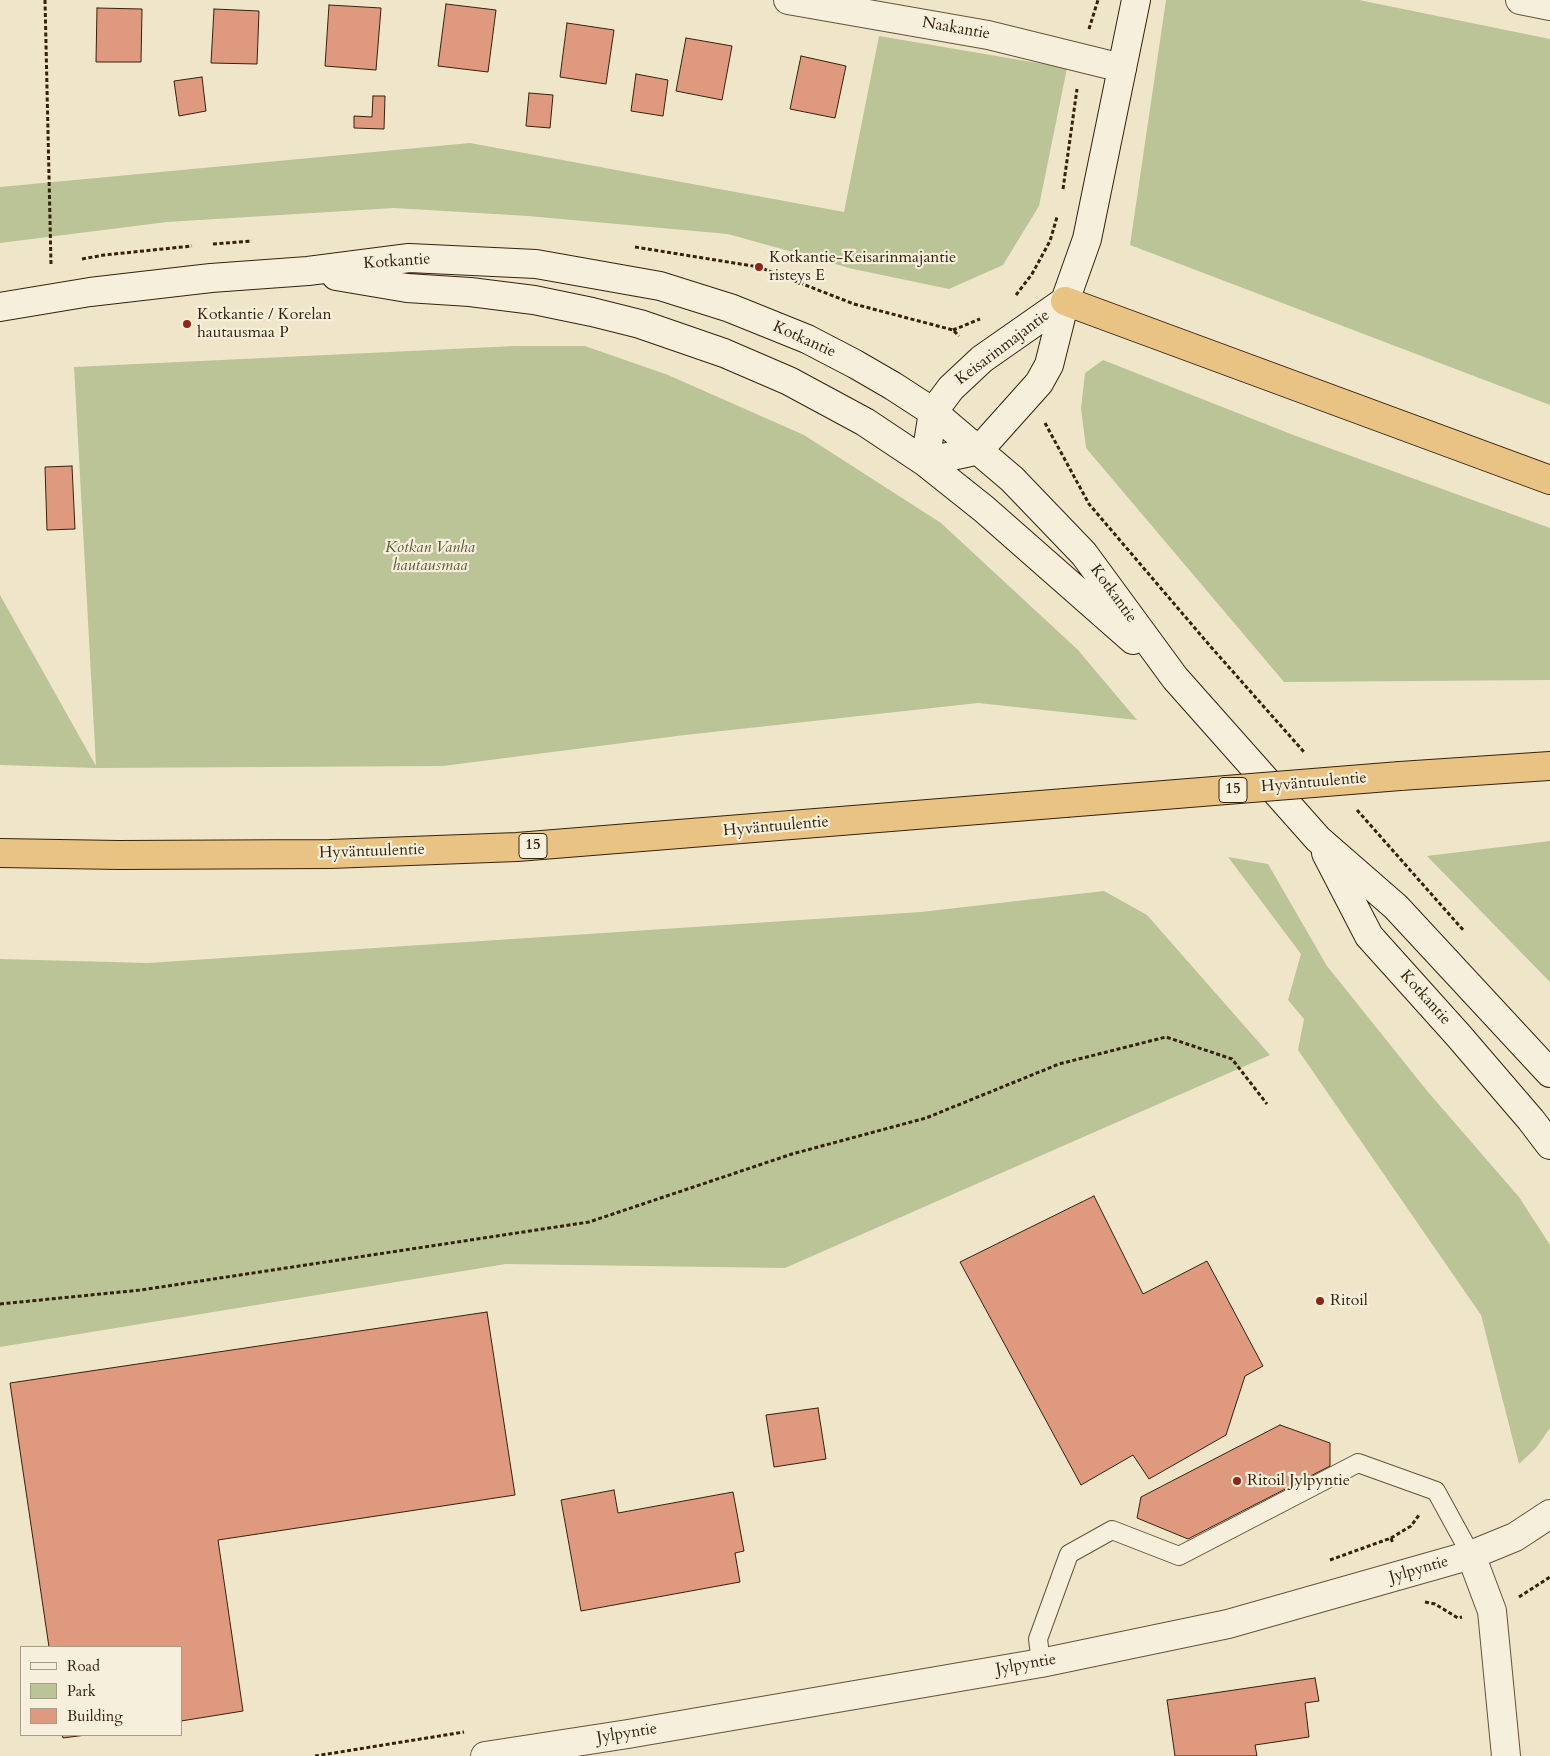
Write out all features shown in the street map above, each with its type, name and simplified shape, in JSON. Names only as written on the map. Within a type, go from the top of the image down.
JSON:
[{"type":"highway","points":[[1065,301],[1550,480]]},
{"type":"highway","name":"Hyväntuulentie","points":[[0,853],[119,855],[330,854],[517,847],[1400,776],[1550,766]]},
{"type":"street","name":"Naakantie","points":[[788,0],[988,35],[1122,68]]},
{"type":"street","name":"Keisarinmajantie","points":[[979,450],[1038,383],[1049,365],[1065,301],[1087,239],[1136,0]]},
{"type":"street","points":[[1520,0],[1550,6]]},
{"type":"street","name":"Kotkantie","points":[[0,307],[90,292],[212,278],[308,272],[409,258],[536,264],[660,286],[730,308],[807,339],[893,386],[933,412],[1012,478],[1084,554],[1175,678],[1318,839],[1396,907],[1550,1074]]},
{"type":"street","name":"Kotkantie","points":[[308,272],[407,288],[470,292],[534,300],[592,312],[640,324],[724,353],[789,381],[865,422],[925,462],[984,509],[1175,678]]},
{"type":"street","name":"Keisarinmajantie","points":[[925,462],[933,412],[951,388],[982,359],[1065,301]]},
{"type":"street","points":[[925,462],[979,450]]},
{"type":"street","name":"Kotkantie","points":[[1318,839],[1369,936],[1458,1035],[1550,1145]]},
{"type":"street","name":"Jylpyntie","points":[[485,1756],[628,1734],[1041,1663],[1228,1624],[1471,1555],[1514,1537],[1550,1514]]},
{"type":"street","points":[[1471,1555],[1492,1611],[1506,1756]]},
{"type":"lane","points":[[1041,1663],[1038,1639],[1069,1554],[1112,1530],[1179,1556],[1358,1463],[1436,1491],[1471,1555]]},
{"type":"path","points":[[45,0],[51,264]]},
{"type":"path","points":[[1062,195],[1075,100],[1090,25],[1098,0]]},
{"type":"path","points":[[1013,298],[1032,274],[1050,241],[1058,214]]},
{"type":"path","points":[[207,244],[253,241]]},
{"type":"path","points":[[78,260],[104,255],[197,245]]},
{"type":"path","points":[[633,247],[759,267],[854,304],[953,330],[982,359]]},
{"type":"path","points":[[42,266],[60,263]]},
{"type":"path","points":[[953,330],[983,318]]},
{"type":"path","points":[[1023,400],[1047,425],[1089,504],[1211,647],[1309,757]]},
{"type":"path","points":[[1354,808],[1465,932]]},
{"type":"path","points":[[0,1304],[142,1290],[589,1222],[792,1154],[926,1118],[1059,1064],[1166,1037],[1232,1059],[1267,1104]]},
{"type":"path","points":[[1391,1538],[1410,1526],[1436,1491]]},
{"type":"green space","points":[[1166,0],[1359,0],[1550,39],[1550,405],[1130,245]]},
{"type":"green space","points":[[879,36],[1067,68],[1039,206],[1003,265],[949,289],[853,269],[728,234],[528,216],[394,208],[167,222],[0,243],[0,187],[470,143],[844,212]]},
{"type":"green space","name":"Kotkan Vanha hautausmaa","points":[[515,346],[585,346],[668,375],[804,435],[941,523],[1078,650],[1137,720],[978,703],[685,735],[443,766],[96,768],[0,765],[0,595],[96,766],[74,367]]},
{"type":"green space","points":[[1103,360],[1296,436],[1550,528],[1550,680],[1284,682],[1086,448],[1081,408],[1085,373]]},
{"type":"green space","points":[[1550,841],[1550,982],[1427,856]]},
{"type":"green space","points":[[1228,857],[1268,864],[1327,966],[1428,1092],[1519,1197],[1550,1245],[1550,1428],[1536,1448],[1519,1464],[1481,1315],[1298,1050],[1304,1019],[1288,1000],[1301,954]]},
{"type":"green space","points":[[1104,891],[1147,915],[1270,1055],[785,1268],[506,1264],[0,1347],[0,959],[148,963],[921,912]]},
{"type":"building","points":[[446,4],[496,10],[488,72],[438,66]]},
{"type":"building","points":[[329,5],[381,8],[376,70],[325,66]]},
{"type":"building","points":[[97,8],[142,9],[141,62],[96,62]]},
{"type":"building","points":[[214,9],[259,11],[257,64],[211,63]]},
{"type":"building","points":[[567,23],[614,30],[606,84],[560,77]]},
{"type":"building","points":[[686,38],[732,46],[722,100],[676,91]]},
{"type":"building","points":[[801,56],[846,66],[835,118],[790,109]]},
{"type":"building","points":[[636,74],[668,80],[663,116],[631,111]]},
{"type":"building","points":[[202,77],[206,111],[179,116],[174,81]]},
{"type":"building","points":[[529,93],[553,95],[550,128],[526,126]]},
{"type":"building","points":[[373,96],[385,96],[384,129],[354,128],[354,116],[372,117]]},
{"type":"building","points":[[72,466],[75,529],[47,530],[45,467]]},
{"type":"building","points":[[1094,1196],[1143,1294],[1207,1261],[1263,1366],[1245,1376],[1226,1435],[1149,1479],[1133,1455],[1081,1485],[960,1262]]},
{"type":"building","points":[[487,1312],[515,1495],[218,1540],[243,1711],[182,1721],[182,1646],[49,1646],[10,1383]]},
{"type":"building","points":[[818,1408],[826,1459],[774,1467],[766,1415]]},
{"type":"building","points":[[1280,1425],[1330,1443],[1330,1466],[1188,1539],[1137,1518],[1141,1497]]},
{"type":"building","points":[[614,1490],[618,1513],[733,1492],[744,1551],[735,1553],[740,1582],[581,1611],[561,1500]]},
{"type":"building","points":[[1315,1678],[1319,1701],[1305,1703],[1309,1737],[1255,1745],[1257,1756],[1175,1756],[1167,1700]]},
{"type":"building","points":[[62,1736],[78,1736],[63,1738]]},
{"type":"place","name":"Kotkantie-Keisarinmajantie risteys E","points":[[759,267]]},
{"type":"place","name":"Kotkantie / Korelan hautausmaa P","points":[[187,324]]},
{"type":"place","name":"Ritoil","points":[[1320,1301]]},
{"type":"place","name":"Ritoil Jylpyntie","points":[[1237,1481]]}]
